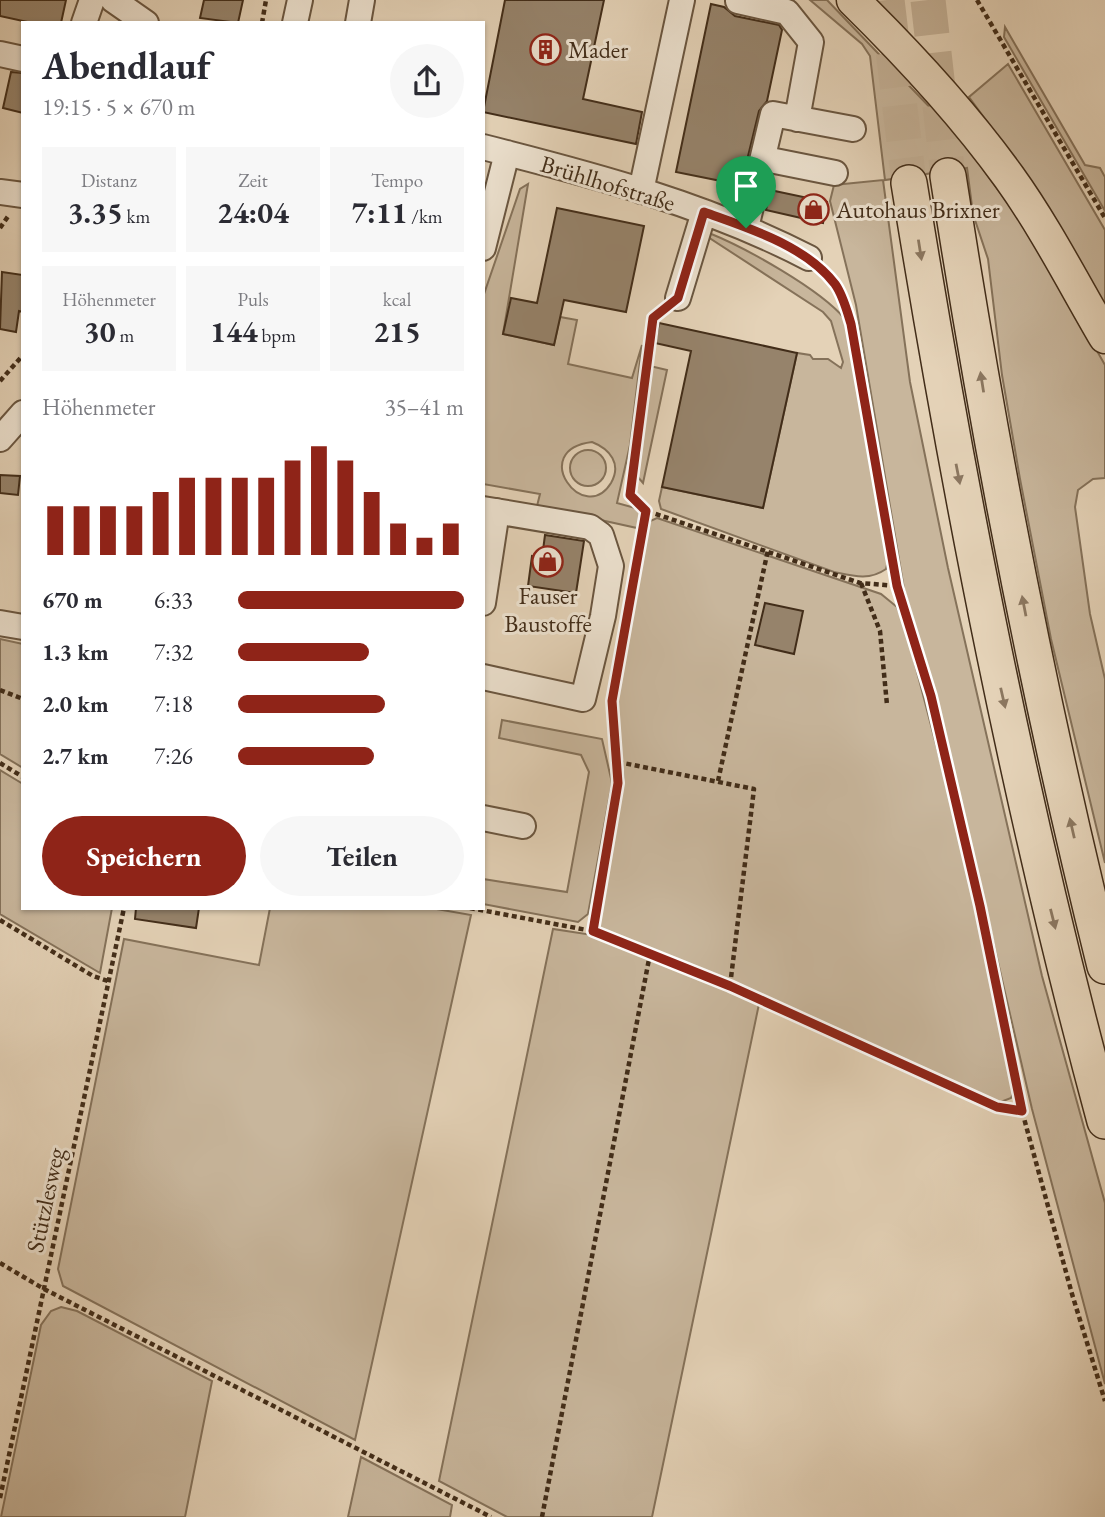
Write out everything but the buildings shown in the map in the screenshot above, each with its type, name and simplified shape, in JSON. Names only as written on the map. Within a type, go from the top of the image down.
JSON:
[{"type":"highway","points":[[948,176],[1005,512],[1060,777],[1105,966]]},
{"type":"highway","points":[[909,183],[948,417],[995,664],[1044,880],[1105,1121]]},
{"type":"main road","points":[[853,0],[935,85],[994,157],[1033,215],[1105,337]]},
{"type":"street","points":[[85,21],[92,0]]},
{"type":"street","points":[[113,0],[143,21]]},
{"type":"street","points":[[295,21],[300,0]]},
{"type":"street","points":[[358,21],[362,0]]},
{"type":"street","points":[[641,191],[682,0]]},
{"type":"street","points":[[738,1],[787,12],[811,42],[797,119]]},
{"type":"street","points":[[0,54],[21,59]]},
{"type":"street","points":[[746,228],[765,159],[773,114],[853,129]]},
{"type":"street","name":"Brühlhofstraße","points":[[485,148],[641,191],[704,212],[746,228],[808,258]]},
{"type":"street","points":[[485,240],[507,153]]},
{"type":"street","points":[[765,159],[835,173]]},
{"type":"street","points":[[0,192],[21,195]]},
{"type":"street","points":[[678,298],[704,212]]},
{"type":"street","points":[[0,439],[21,415]]},
{"type":"street","points":[[485,576],[490,510],[590,527],[601,535],[611,566],[583,699],[485,677]]},
{"type":"street","points":[[0,623],[21,627]]},
{"type":"street","points":[[485,818],[523,826]]},
{"type":"path","points":[[262,21],[266,0]]},
{"type":"path","points":[[977,0],[1105,218]]},
{"type":"path","points":[[808,258],[835,285],[851,324],[897,586],[931,696],[980,906],[1022,1111],[1072,1294],[1105,1401]]},
{"type":"path","points":[[678,298],[653,318],[630,495],[646,511],[860,583],[897,586]]},
{"type":"path","points":[[0,381],[21,357]]},
{"type":"path","points":[[634,579],[646,511]]},
{"type":"path","points":[[718,781],[768,550]]},
{"type":"path","points":[[860,583],[880,631],[887,705]]},
{"type":"path","points":[[593,931],[618,783],[612,701],[625,633]]},
{"type":"path","points":[[0,690],[21,698]]},
{"type":"path","points":[[618,762],[754,789],[730,986]]},
{"type":"path","points":[[0,763],[21,776]]},
{"type":"path","name":"Stützlesweg","points":[[0,1498],[124,910]]},
{"type":"path","points":[[481,910],[593,931],[730,986],[997,1107],[1022,1111]]},
{"type":"path","points":[[0,920],[93,976],[108,981]]},
{"type":"path","points":[[542,1517],[650,954]]},
{"type":"path","points":[[0,1263],[44,1289],[491,1517]]},
{"type":"shaded area","points":[[810,0],[827,0],[964,143],[1033,238],[1105,365],[1105,478],[1093,479],[1078,490],[1075,507],[1090,614],[1105,679],[1105,863],[1051,639],[1002,375],[988,259],[973,214],[967,168],[885,180],[870,56],[862,44]]},
{"type":"shaded area","points":[[1005,27],[1085,165],[1100,168],[1105,177],[1105,211],[1004,37]]},
{"type":"shaded area","points":[[1008,64],[1105,230],[1105,307],[1010,153],[969,97]]},
{"type":"shaded area","points":[[883,180],[910,382],[948,568],[1042,976],[1105,1203],[1105,1384],[1032,1109],[940,712],[904,589],[856,305],[830,201],[834,185]]},
{"type":"shaded area","points":[[528,184],[503,334],[554,345],[560,317],[577,320],[568,364],[632,378],[642,345],[630,445],[617,503],[639,509],[642,515],[637,528],[537,506],[540,494],[485,484],[485,291],[520,189]],"holes":[[[592,442],[604,449],[615,464],[611,483],[600,494],[587,496],[576,491],[567,482],[562,470],[564,458],[573,448]]]},
{"type":"shaded area","points":[[709,233],[782,270],[818,295],[845,319],[888,561],[886,569],[880,573],[861,576],[834,572],[661,509],[659,501],[662,487],[763,508],[797,353],[810,355],[813,359],[828,359],[841,368],[843,362],[831,321],[823,312],[708,237]]},
{"type":"shaded area","points":[[650,366],[667,370],[643,483],[637,476]]},
{"type":"shaded area","points":[[588,450],[601,455],[606,468],[601,481],[588,486],[575,481],[570,468],[575,455]]},
{"type":"shaded area","points":[[657,518],[881,594],[897,607],[905,626],[959,832],[1015,1090],[1011,1098],[998,1103],[996,1110],[759,1004],[652,1517],[507,1517],[439,1481],[553,929],[592,935],[600,914],[624,778],[615,702],[648,522]]},
{"type":"shaded area","points":[[0,639],[21,644],[21,767],[0,754]]},
{"type":"shaded area","points":[[502,720],[602,739],[612,783],[588,914],[578,922],[485,904],[485,879],[567,892],[589,772],[581,755],[499,738]]},
{"type":"shaded area","points":[[0,770],[21,783],[21,910],[112,910],[100,973],[0,914]]},
{"type":"shaded area","points":[[270,910],[442,910],[471,915],[355,1440],[63,1286],[58,1269],[124,939],[259,965]]},
{"type":"shaded area","points":[[61,1307],[77,1311],[212,1381],[185,1517],[1,1517],[41,1325],[51,1311]]},
{"type":"shaded area","points":[[361,1457],[452,1505],[450,1517],[348,1517]]},
{"type":"tunnel","points":[[887,0],[909,183]]},
{"type":"tunnel","points":[[928,0],[948,176]]},
{"type":"place","name":"Mader","points":[[545,49]]},
{"type":"place","name":"Autohaus Brixner","points":[[813,209]]},
{"type":"place","name":"Fauser Baustoffe","points":[[548,561]]},
{"type":"route","points":[[704,212],[746,228],[808,258],[835,285],[851,324],[863,405],[897,586],[931,696],[980,906],[1022,1111],[997,1107],[730,986],[593,931],[618,783],[612,701],[646,511],[630,495],[653,318],[678,298],[704,212]]}]
